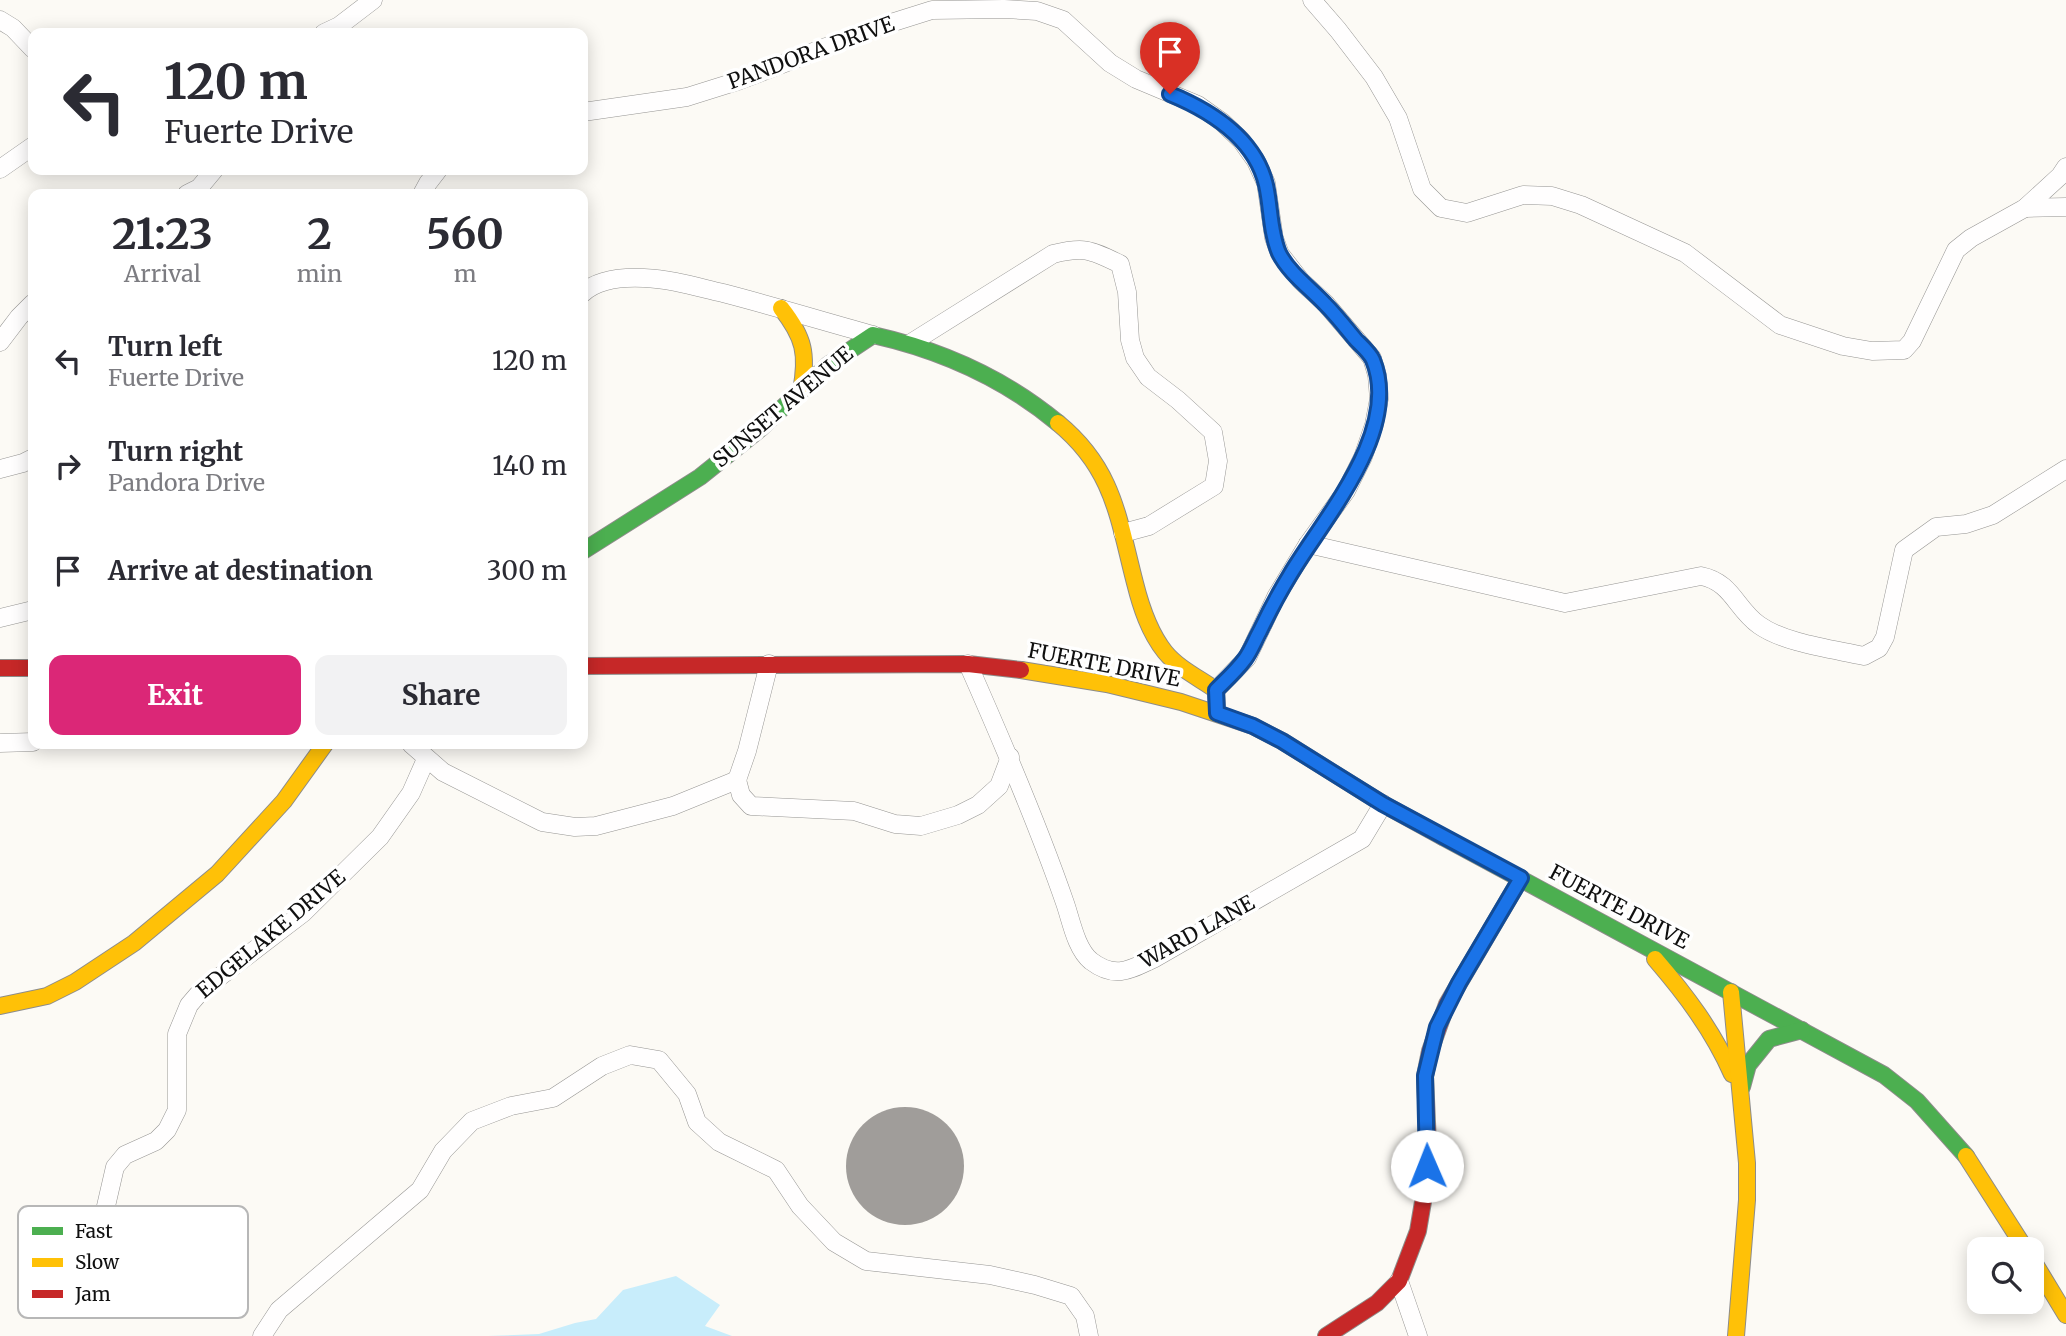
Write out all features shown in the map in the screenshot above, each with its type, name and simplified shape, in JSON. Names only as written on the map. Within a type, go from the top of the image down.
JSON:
[{"type":"main road","points":[[781,308],[804,342],[806,366],[801,391]]},
{"type":"main road","name":"SUNSET AVENUE","points":[[588,548],[700,477],[761,428],[828,365],[873,335],[911,344],[967,366],[1033,404],[1077,439],[1100,470],[1118,511],[1140,600],[1152,632],[1165,652],[1216,690]]},
{"type":"main road","name":"FUERTE DRIVE","points":[[588,666],[968,664],[1038,672],[1144,692],[1253,726],[1383,804],[1884,1075],[1917,1101],[1965,1154],[2018,1237]]},
{"type":"main road","points":[[0,668],[28,668]]},
{"type":"main road","points":[[1216,690],[1217,713]]},
{"type":"main road","points":[[0,1006],[47,996],[75,982],[134,943],[217,874],[284,801],[321,749]]},
{"type":"main road","points":[[1326,1336],[1377,1303],[1399,1281],[1418,1230],[1425,1190],[1428,1144],[1425,1076],[1434,1039],[1453,993],[1521,878]]},
{"type":"main road","points":[[1640,943],[1689,997],[1709,1026],[1740,1095]]},
{"type":"main road","points":[[1731,992],[1747,1163],[1747,1200],[1735,1336]]},
{"type":"main road","points":[[1740,1095],[1748,1065],[1769,1039],[1802,1030]]},
{"type":"main road","points":[[2044,1279],[2066,1315]]},
{"type":"street","points":[[335,28],[373,0]]},
{"type":"street","points":[[1312,0],[1374,77],[1398,118],[1422,189],[1441,208],[1467,213],[1523,195],[1552,196],[1581,205],[1685,253],[1780,326],[1843,346],[1872,351],[1904,350],[1912,341],[1956,250],[2025,208],[2060,176],[2066,167]]},
{"type":"street","name":"PANDORA DRIVE","points":[[588,110],[687,96],[738,81],[878,27],[932,10],[992,9],[1037,11],[1063,20],[1110,63],[1136,79],[1198,105],[1222,122],[1241,140],[1256,161],[1266,183],[1274,238],[1280,254],[1301,281],[1325,303],[1372,358],[1377,374],[1379,400],[1363,457],[1346,491],[1308,544],[1276,597],[1247,658],[1216,690]]},
{"type":"street","points":[[0,20],[13,28],[28,44]]},
{"type":"street","points":[[0,169],[28,149]]},
{"type":"street","points":[[197,189],[210,175]]},
{"type":"street","points":[[2025,208],[2066,206]]},
{"type":"street","points":[[911,344],[1053,254],[1073,249],[1089,249],[1120,264],[1127,292],[1130,340],[1135,358],[1148,377],[1213,432],[1218,461],[1214,486],[1149,526],[1123,533]]},
{"type":"street","points":[[588,290],[615,279],[675,281],[873,335]]},
{"type":"street","points":[[0,342],[28,308]]},
{"type":"street","points":[[0,469],[28,460]]},
{"type":"street","points":[[1308,544],[1565,603],[1702,576],[1715,579],[1756,623],[1776,636],[1864,656],[1879,648],[1885,637],[1904,551],[1936,527],[1966,524],[1993,515],[2066,469]]},
{"type":"street","points":[[0,618],[28,611]]},
{"type":"street","points":[[769,664],[737,780],[741,795],[751,806],[854,811],[895,824],[921,826],[958,815],[978,805],[999,786],[1010,757]]},
{"type":"street","name":"WARD LANE","points":[[968,664],[1010,757],[1044,842],[1079,945],[1090,960],[1114,972],[1125,971],[1155,958],[1362,839],[1383,804]]},
{"type":"street","points":[[0,743],[28,742]]},
{"type":"street","points":[[416,749],[443,772],[542,822],[575,827],[596,826],[673,806],[737,780]]},
{"type":"street","name":"EDGELAKE DRIVE","points":[[106,1206],[115,1167],[125,1155],[156,1141],[167,1130],[177,1110],[177,1034],[189,1005],[201,991],[303,913],[380,837],[411,793],[426,759]]},
{"type":"street","points":[[262,1336],[279,1310],[420,1190],[443,1151],[472,1121],[511,1105],[552,1098],[602,1066],[630,1055],[659,1060],[687,1094],[698,1122],[719,1142],[776,1170],[800,1206],[834,1242],[866,1261],[990,1275],[1071,1296],[1085,1316],[1089,1336]]},
{"type":"street","points":[[1399,1281],[1418,1336]]},
{"type":"water","points":[[676,1276],[720,1305],[705,1326],[732,1336],[488,1336],[539,1334],[596,1319],[623,1290]]},
{"type":"building","points":[[905,1107],[938,1117],[954,1133],[964,1166],[954,1199],[938,1215],[905,1225],[872,1215],[856,1199],[846,1166],[856,1133],[872,1117]]},
{"type":"traffic: fast","points":[[588,548],[700,477],[761,428],[828,365],[873,335],[923,349],[971,368],[1016,393],[1058,423]]},
{"type":"traffic: fast","points":[[1443,837],[1884,1075],[1917,1101],[1966,1156]]},
{"type":"traffic: fast","points":[[1742,1087],[1748,1065],[1769,1039],[1802,1030]]},
{"type":"traffic: slow","points":[[781,308],[795,328],[802,346],[804,366],[801,391]]},
{"type":"traffic: slow","points":[[1058,423],[1077,440],[1091,458],[1111,496],[1140,601],[1154,636],[1176,663],[1216,690],[1217,713]]},
{"type":"traffic: slow","points":[[1021,670],[1107,684],[1181,702],[1253,726],[1443,837]]},
{"type":"traffic: slow","points":[[0,1006],[47,996],[75,982],[134,943],[217,874],[284,801],[321,749]]},
{"type":"traffic: slow","points":[[1655,959],[1698,1014],[1732,1074]]},
{"type":"traffic: slow","points":[[1731,992],[1747,1163],[1747,1200],[1736,1336]]},
{"type":"traffic: slow","points":[[1966,1156],[2018,1237]]},
{"type":"traffic: slow","points":[[2044,1279],[2066,1315]]},
{"type":"traffic: jam","points":[[588,666],[968,664],[1021,670]]},
{"type":"traffic: jam","points":[[0,668],[28,668]]},
{"type":"traffic: jam","points":[[1326,1336],[1377,1303],[1399,1281],[1418,1231],[1425,1190],[1428,1145],[1425,1076],[1430,1051],[1447,1004],[1521,878]]},
{"type":"route","points":[[1170,94],[1198,105],[1222,122],[1241,140],[1256,161],[1266,183],[1274,238],[1280,254],[1301,281],[1325,303],[1372,358],[1377,374],[1379,400],[1363,457],[1346,491],[1308,544],[1276,597],[1247,658],[1216,690],[1217,713],[1253,726],[1282,741],[1383,804],[1521,878],[1447,1004],[1437,1027],[1425,1076],[1427,1166]]}]
